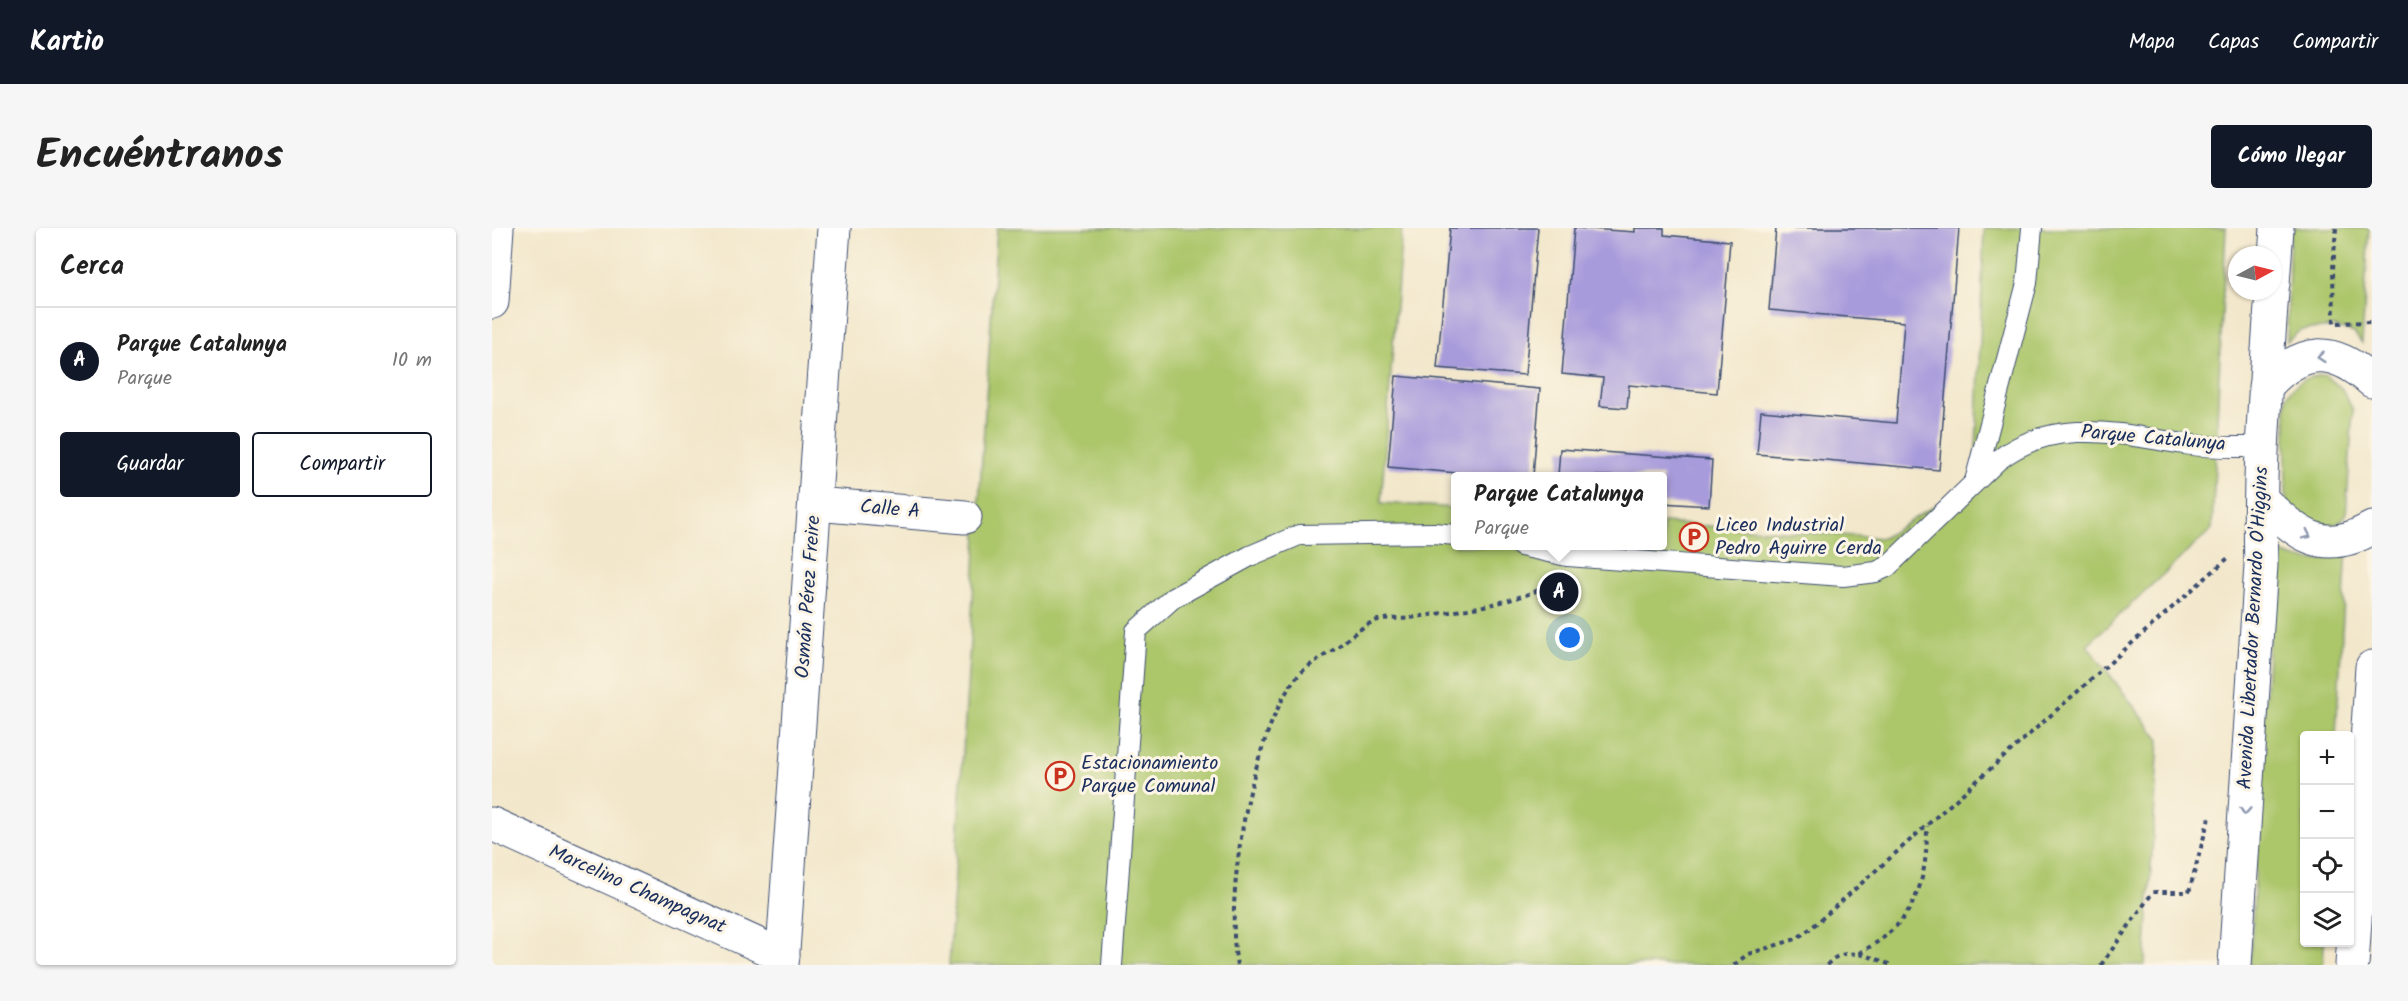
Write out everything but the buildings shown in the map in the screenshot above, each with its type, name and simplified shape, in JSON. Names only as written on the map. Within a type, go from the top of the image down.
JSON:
[{"type":"main road","points":[[492,302],[497,228]]},
{"type":"main road","name":"Osmán Pérez Freire","points":[[782,961],[834,228]]},
{"type":"main road","points":[[2276,246],[2277,228]]},
{"type":"main road","name":"Avenida Libertador Bernardo O'Higgins","points":[[2235,965],[2260,577],[2265,387],[2271,300]]},
{"type":"main road","points":[[2265,387],[2287,366],[2321,356],[2333,356],[2344,360],[2372,381]]},
{"type":"main road","name":"Calle A","points":[[816,504],[965,517]]},
{"type":"main road","points":[[2260,515],[2283,520],[2310,538],[2322,542],[2352,538],[2372,528]]},
{"type":"main road","points":[[2352,965],[2366,866],[2372,667]]},
{"type":"main road","name":"Marcelino Champagnat","points":[[492,825],[782,961]]},
{"type":"lane","points":[[1975,482],[2027,283],[2032,228]]},
{"type":"lane","name":"Parque Catalunya","points":[[1539,550],[1567,556],[1843,576],[1876,572],[1887,567],[1907,550],[1975,482],[2013,448],[2031,441],[2073,432],[2131,434],[2186,445],[2263,447]]},
{"type":"lane","points":[[1112,965],[1136,632],[1173,598],[1250,556],[1299,535],[1451,535]]},
{"type":"path","points":[[2336,228],[2333,269],[2334,323],[2372,322]]},
{"type":"path","points":[[1734,965],[1748,954],[1796,939],[1927,826],[2260,515]]},
{"type":"path","points":[[1237,965],[1233,947],[1233,909],[1244,828],[1269,730],[1278,707],[1298,675],[1317,659],[1378,620],[1404,619],[1493,605],[1540,591],[1564,578],[1567,556]]},
{"type":"path","points":[[2101,965],[2153,892],[2190,892],[2211,813]]},
{"type":"path","points":[[1827,965],[1841,955],[1859,953],[1888,936],[1913,906],[1924,871],[1927,826]]},
{"type":"path","points":[[1859,953],[1891,965]]},
{"type":"green space","points":[[997,228],[1402,228],[1381,503],[1451,508],[1451,550],[1667,550],[1667,523],[1883,538],[1975,481],[1984,228],[2226,228],[2212,529],[2087,645],[2159,739],[2145,965],[949,965]]},
{"type":"green space","points":[[2290,228],[2369,228],[2362,343],[2354,333],[2335,327],[2301,330],[2287,341]]},
{"type":"green space","points":[[2325,375],[2342,389],[2353,410],[2346,515],[2340,522],[2319,532],[2286,507],[2286,397],[2302,380]]},
{"type":"green space","points":[[2274,549],[2294,557],[2323,560],[2347,549],[2336,731],[2300,731],[2300,947],[2324,947],[2323,965],[2250,965]]},
{"type":"place","name":"Liceo Industrial Pedro Aguirre Cerda","points":[[1694,537]]},
{"type":"place","name":"Parque Catalunya","points":[[1559,592]]},
{"type":"place","name":"Estacionamiento Parque Comunal","points":[[1060,776]]}]
